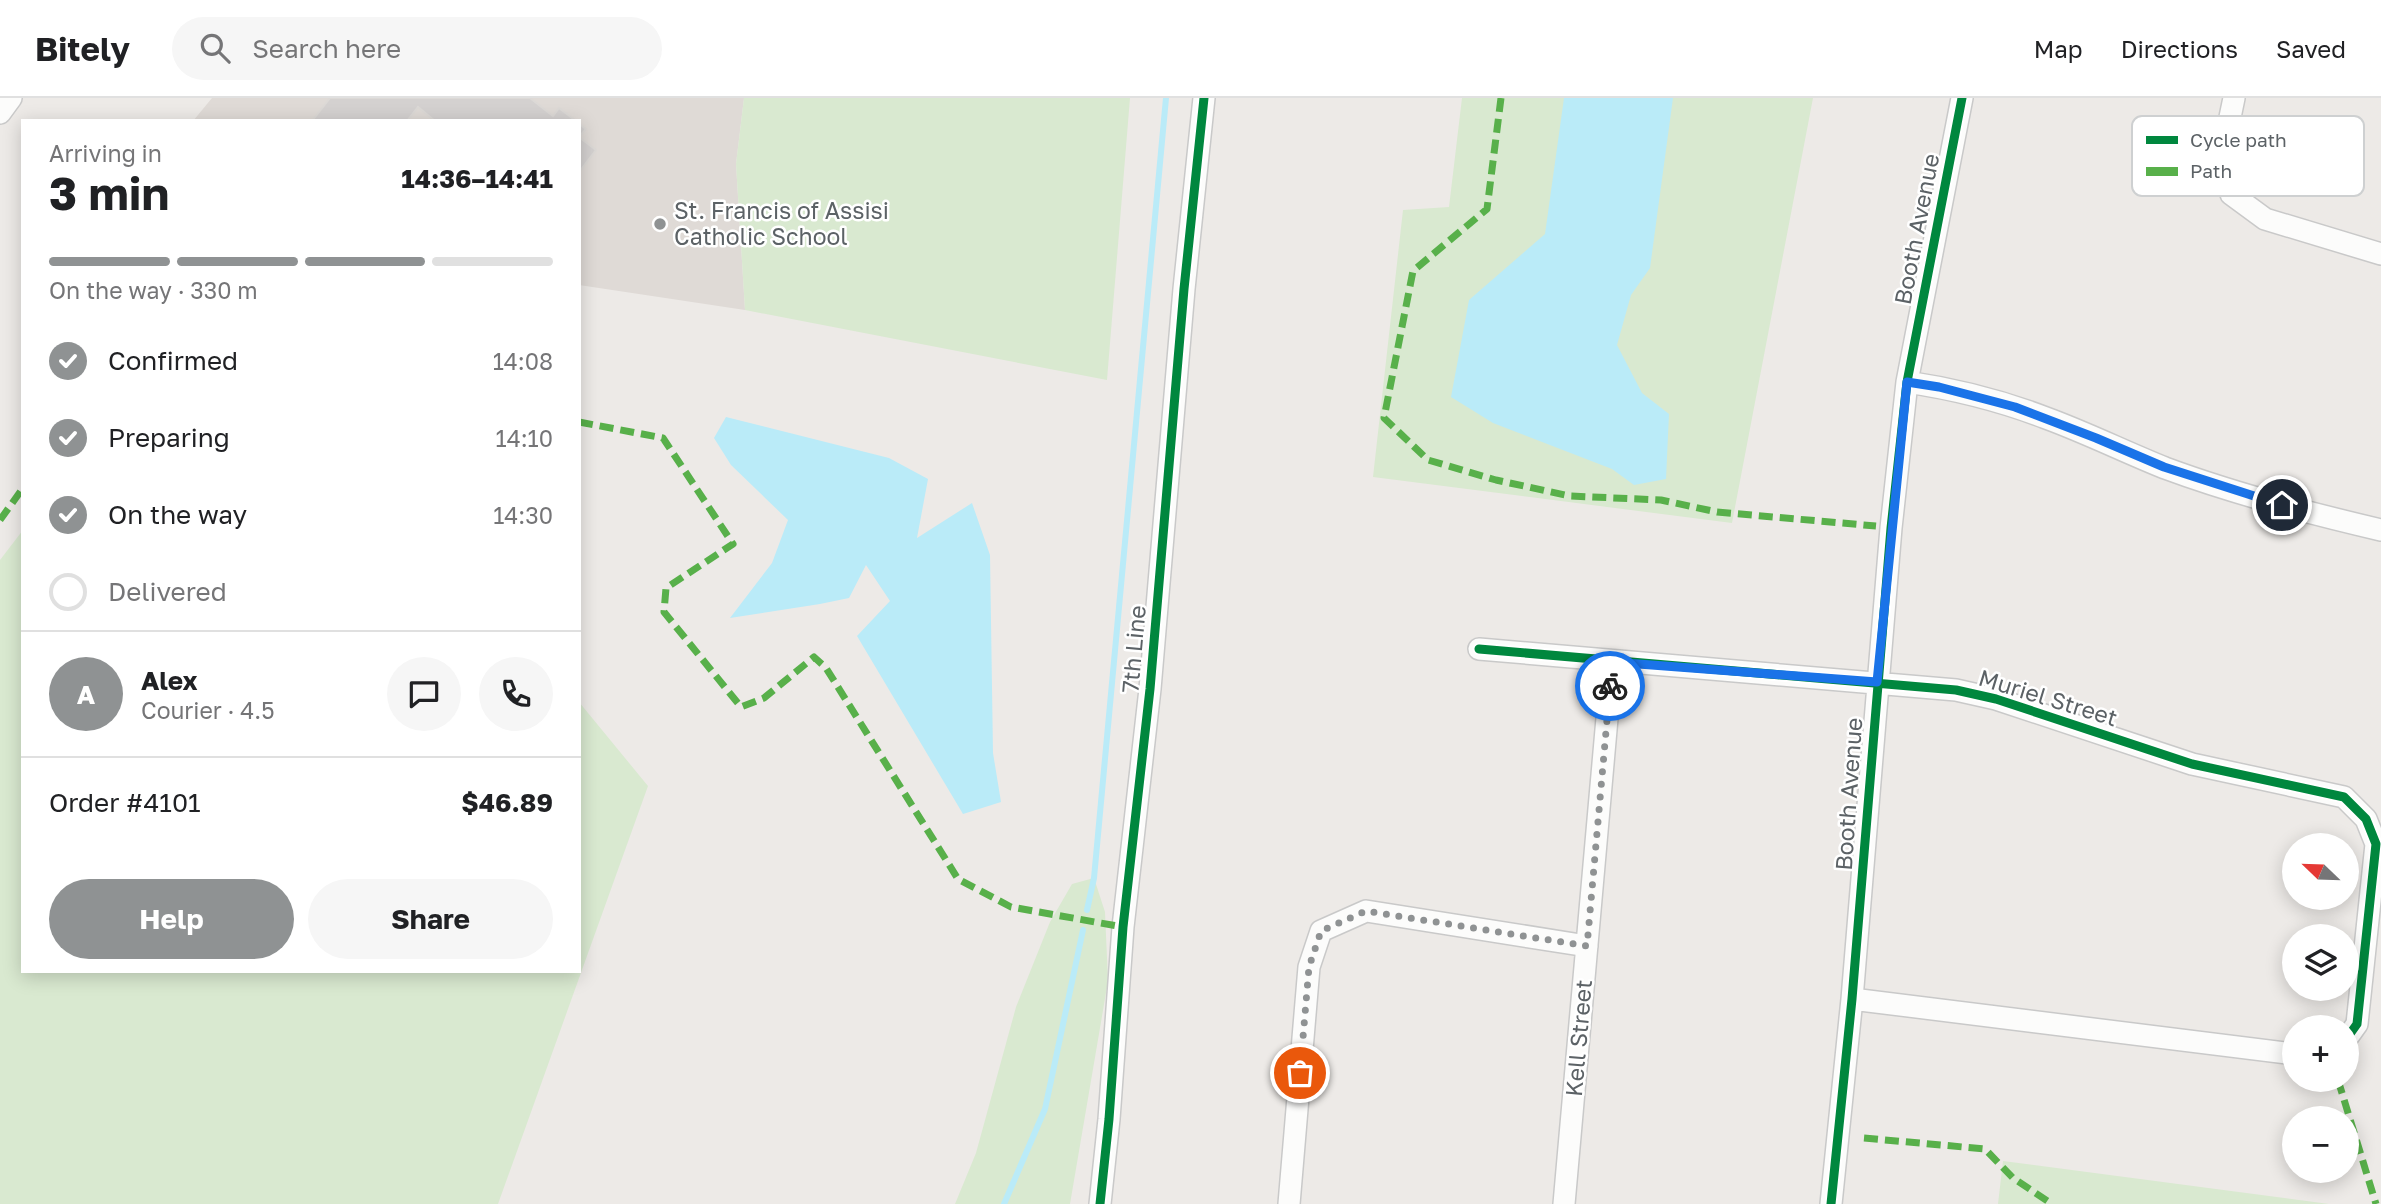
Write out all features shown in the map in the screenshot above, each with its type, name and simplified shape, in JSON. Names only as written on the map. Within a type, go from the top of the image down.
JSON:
[{"type":"street","points":[[0,113],[11,98]]},
{"type":"street","name":"7th Line","points":[[1100,1204],[1123,927],[1150,689],[1203,98]]},
{"type":"street","name":"Booth Avenue","points":[[1831,1204],[1852,999],[1877,682],[1907,382],[1962,98]]},
{"type":"street","points":[[2230,116],[2234,98]]},
{"type":"street","points":[[2234,196],[2265,219],[2381,254]]},
{"type":"street","points":[[1907,382],[1939,387],[2015,407],[2164,467],[2258,499],[2381,530]]},
{"type":"street","name":"Muriel Street","points":[[1479,649],[1956,690],[1996,699],[2192,764],[2344,797],[2367,819],[2376,844],[2358,1015]]},
{"type":"street","name":"Kell Street","points":[[1564,1204],[1612,662]]},
{"type":"street","points":[[1289,1204],[1309,967],[1321,931],[1366,911],[1587,946]]},
{"type":"street","points":[[1852,999],[2282,1053]]},
{"type":"shaded area","name":"St. Francis of Assisi Catholic School","points":[[212,98],[744,98],[736,164],[745,310],[581,285],[581,119],[195,119]]},
{"type":"green space","points":[[744,98],[1130,98],[1107,380],[745,310],[736,164]]},
{"type":"green space","points":[[1462,98],[1813,98],[1732,523],[1373,477],[1403,210],[1449,207]]},
{"type":"green space","points":[[21,533],[21,973],[581,973],[498,1204],[0,1204],[0,560]]},
{"type":"green space","points":[[581,704],[648,786],[581,973]]},
{"type":"green space","points":[[1094,878],[1105,912],[1108,981],[1070,1204],[955,1204],[976,1153],[1016,1007],[1050,922],[1072,884]]},
{"type":"green space","points":[[2003,1161],[2329,1204],[1998,1204]]},
{"type":"water","points":[[1564,98],[1673,98],[1650,268],[1631,295],[1617,345],[1642,393],[1669,414],[1666,479],[1634,485],[1612,469],[1493,423],[1451,397],[1469,300],[1545,234]]},
{"type":"water","points":[[726,417],[889,458],[928,479],[917,538],[972,503],[990,555],[993,753],[1001,802],[963,814],[857,636],[890,601],[866,565],[849,598],[730,618],[772,563],[788,520],[731,465],[714,438]]},
{"type":"building","points":[[330,98],[530,98],[553,116],[559,108],[573,119],[433,119],[418,107],[409,119],[314,119]]},
{"type":"building","points":[[581,139],[596,150],[581,169]]},
{"type":"waterway","points":[[1087,910],[1094,878],[1166,98]]},
{"type":"waterway","points":[[1004,1204],[1045,1109],[1083,930]]},
{"type":"marked path","points":[[1501,98],[1487,209],[1413,271],[1384,418],[1428,460],[1496,480],[1570,496],[1661,500],[1717,512],[1876,526]]},
{"type":"marked path","points":[[581,422],[663,438],[733,544],[666,588],[664,612],[741,707],[764,698],[814,657],[826,668],[958,879],[1011,907],[1123,927]]},
{"type":"marked path","points":[[0,520],[21,491]]},
{"type":"marked path","points":[[2342,1092],[2376,1204]]},
{"type":"marked path","points":[[1864,1138],[1985,1149],[2013,1178],[2052,1204]]},
{"type":"cycle path","points":[[1100,1204],[1123,927],[1150,689],[1184,289],[1204,98]]},
{"type":"cycle path","points":[[1831,1204],[1852,999],[1891,528],[1907,382],[1962,98]]},
{"type":"cycle path","points":[[1479,649],[1956,690],[1996,699],[2192,764],[2344,797],[2366,819],[2376,844],[2358,1015]]},
{"type":"way so far","points":[[1300,1073],[1309,967],[1321,931],[1366,911],[1587,946],[1610,686]]},
{"type":"place","name":"St. Francis of Assisi Catholic School","points":[[660,224]]},
{"type":"route","points":[[1610,686],[1612,662],[1877,682],[1907,382],[1939,387],[2015,407],[2164,467],[2282,505]]}]
